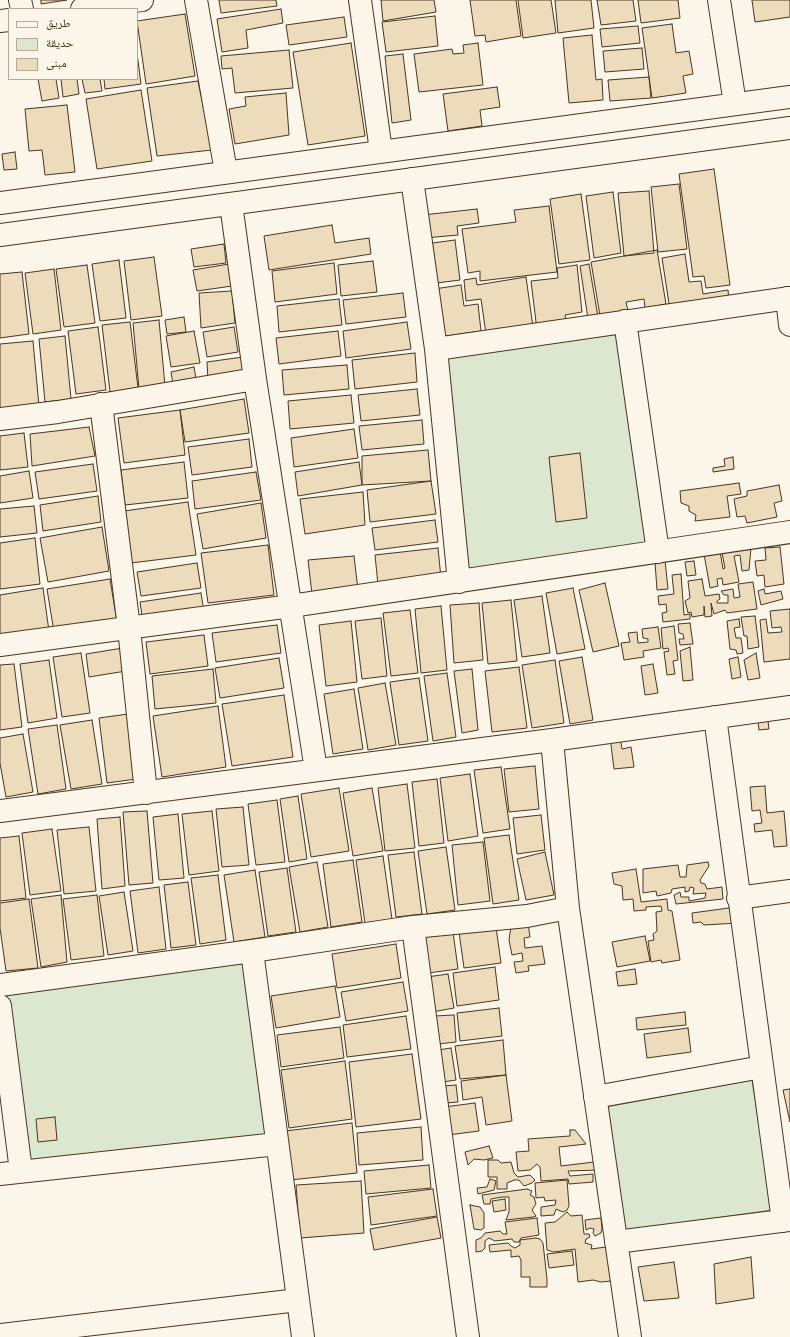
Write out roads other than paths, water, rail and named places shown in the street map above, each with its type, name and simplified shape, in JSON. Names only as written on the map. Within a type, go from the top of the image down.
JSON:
[{"type":"street","points":[[89,8],[142,0]]},
{"type":"street","points":[[196,0],[226,172]]},
{"type":"street","points":[[360,0],[381,151]]},
{"type":"street","points":[[719,0],[735,104]]},
{"type":"street","points":[[0,203],[790,97]]},
{"type":"street","points":[[685,110],[683,116],[683,128],[692,141]]},
{"type":"street","points":[[629,118],[632,120],[638,132],[638,139],[635,149]]},
{"type":"street","points":[[0,235],[790,128]]},
{"type":"street","points":[[412,179],[436,348],[459,582]]},
{"type":"street","points":[[231,204],[255,379],[316,770]]},
{"type":"street","points":[[436,348],[788,298],[790,325]]},
{"type":"street","points":[[625,321],[658,552]]},
{"type":"street","points":[[0,419],[255,379]]},
{"type":"street","points":[[102,404],[129,628],[146,792]]},
{"type":"street","points":[[0,645],[459,582],[790,532]]},
{"type":"street","points":[[0,811],[552,740],[790,707]]},
{"type":"street","points":[[616,1242],[787,1220],[762,1067],[738,898],[715,717]]},
{"type":"street","points":[[552,740],[568,908],[630,1337]]},
{"type":"street","points":[[738,898],[790,891]]},
{"type":"street","points":[[0,985],[252,951],[413,927],[527,916],[568,908]]},
{"type":"street","points":[[413,927],[468,1337]]},
{"type":"street","points":[[252,951],[303,1337]]},
{"type":"street","points":[[0,1006],[21,1171]]},
{"type":"street","points":[[595,1097],[762,1067]]},
{"type":"street","points":[[0,1174],[277,1144]]},
{"type":"street","points":[[0,1335],[298,1300]]}]
